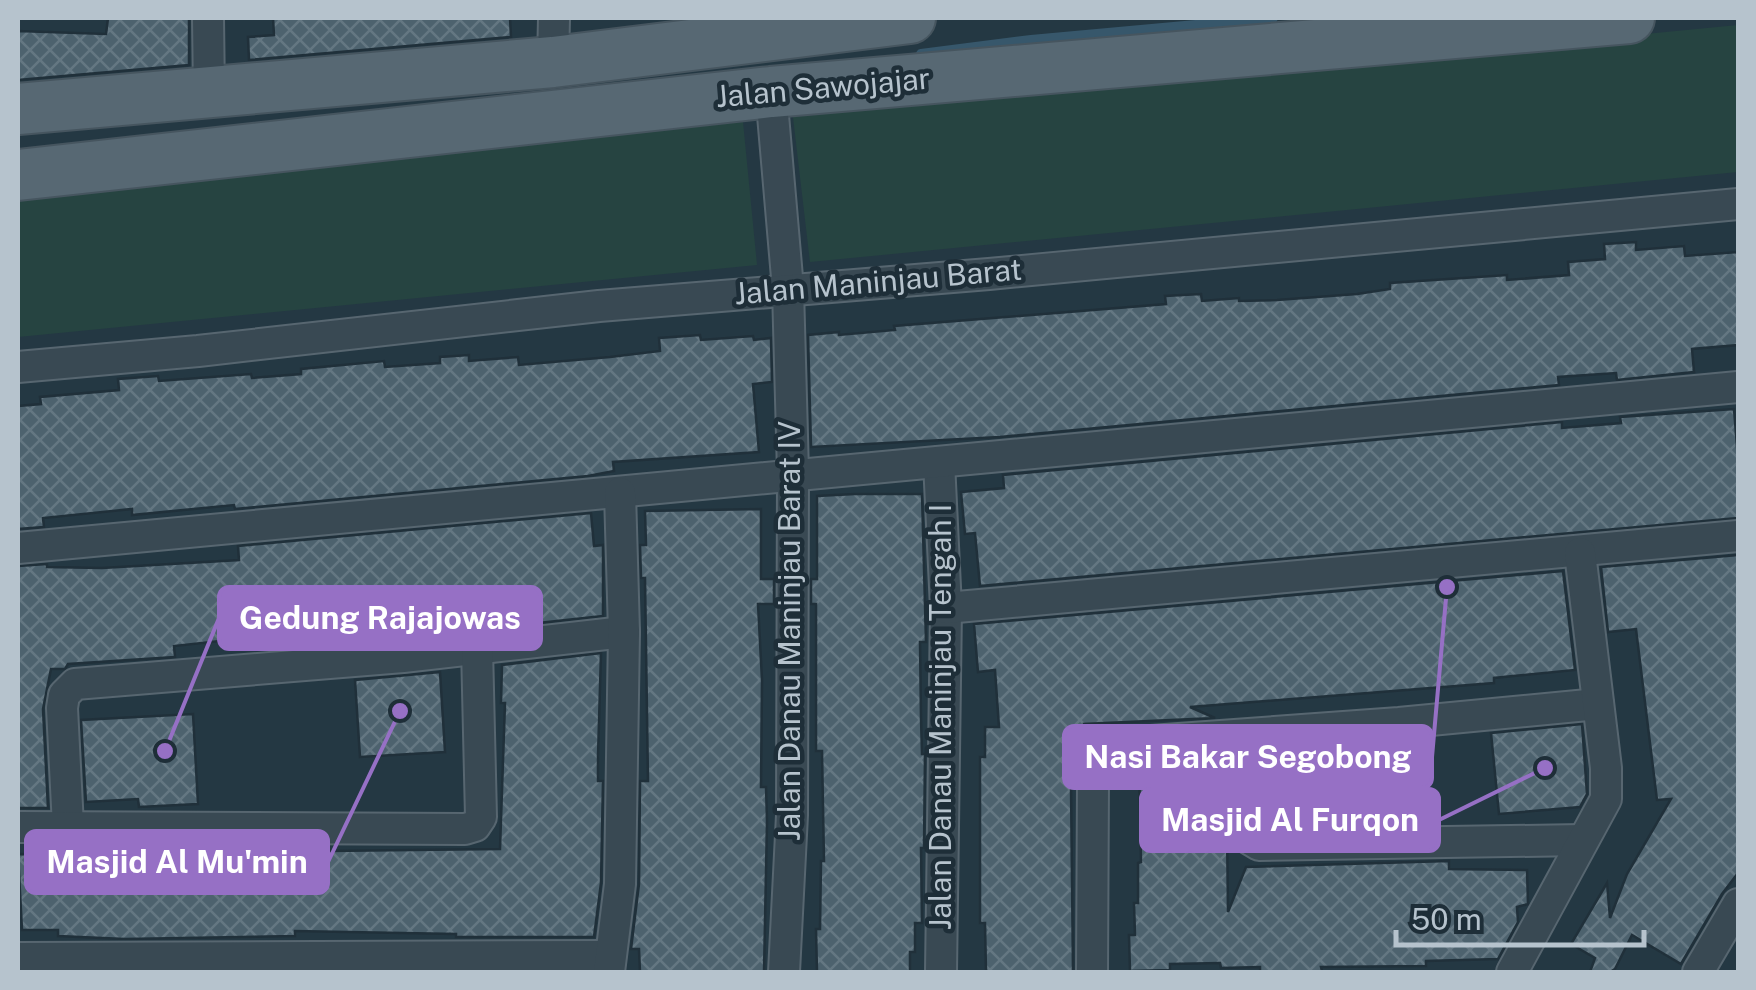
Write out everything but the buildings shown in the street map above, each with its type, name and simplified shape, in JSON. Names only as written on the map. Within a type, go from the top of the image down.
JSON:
[{"type":"main road","name":"Jalan Sawojajar","points":[[18,110],[209,94],[554,40],[910,18]]},
{"type":"main road","name":"Jalan Sawojajar","points":[[18,175],[771,92],[1170,38],[1630,18]]},
{"type":"street","points":[[208,18],[209,94]]},
{"type":"street","name":"Jalan Danau Maninjau Barat IV","points":[[771,92],[788,289],[793,474],[792,815],[784,972]]},
{"type":"street","name":"Jalan Maninjau Barat","points":[[18,367],[539,312],[1738,204]]},
{"type":"street","points":[[18,548],[793,474],[1738,396]]},
{"type":"street","name":"Jalan Danau Maninjau Tengah I","points":[[939,462],[946,608],[941,972]]},
{"type":"street","points":[[18,958],[609,964],[620,884],[624,632],[620,493]]},
{"type":"street","points":[[946,608],[1738,536]]},
{"type":"street","points":[[1512,972],[1606,799],[1606,768],[1580,553]]},
{"type":"street","points":[[68,826],[62,708],[64,695],[75,684],[404,657],[624,632]]},
{"type":"street","points":[[18,827],[475,826],[480,817],[477,648]]},
{"type":"street","points":[[1092,972],[1093,782],[1098,756],[1123,742],[1238,736],[1598,704]]},
{"type":"street","points":[[1238,736],[1246,832],[1259,845],[1582,840]]},
{"type":"street","points":[[1698,972],[1738,904]]},
{"type":"green space","points":[[1738,25],[1738,172],[810,262],[793,117]]},
{"type":"green space","points":[[743,122],[757,265],[18,337],[18,196]]},
{"type":"waterway","points":[[921,54],[1273,18]]},
{"type":"place","name":"Nasi Bakar Segobong","points":[[1447,587]]},
{"type":"place","name":"Masjid Al Mu'min","points":[[400,711]]},
{"type":"place","name":"Gedung Rajajowas","points":[[165,751]]},
{"type":"place","name":"Masjid Al Furqon","points":[[1545,768]]}]
